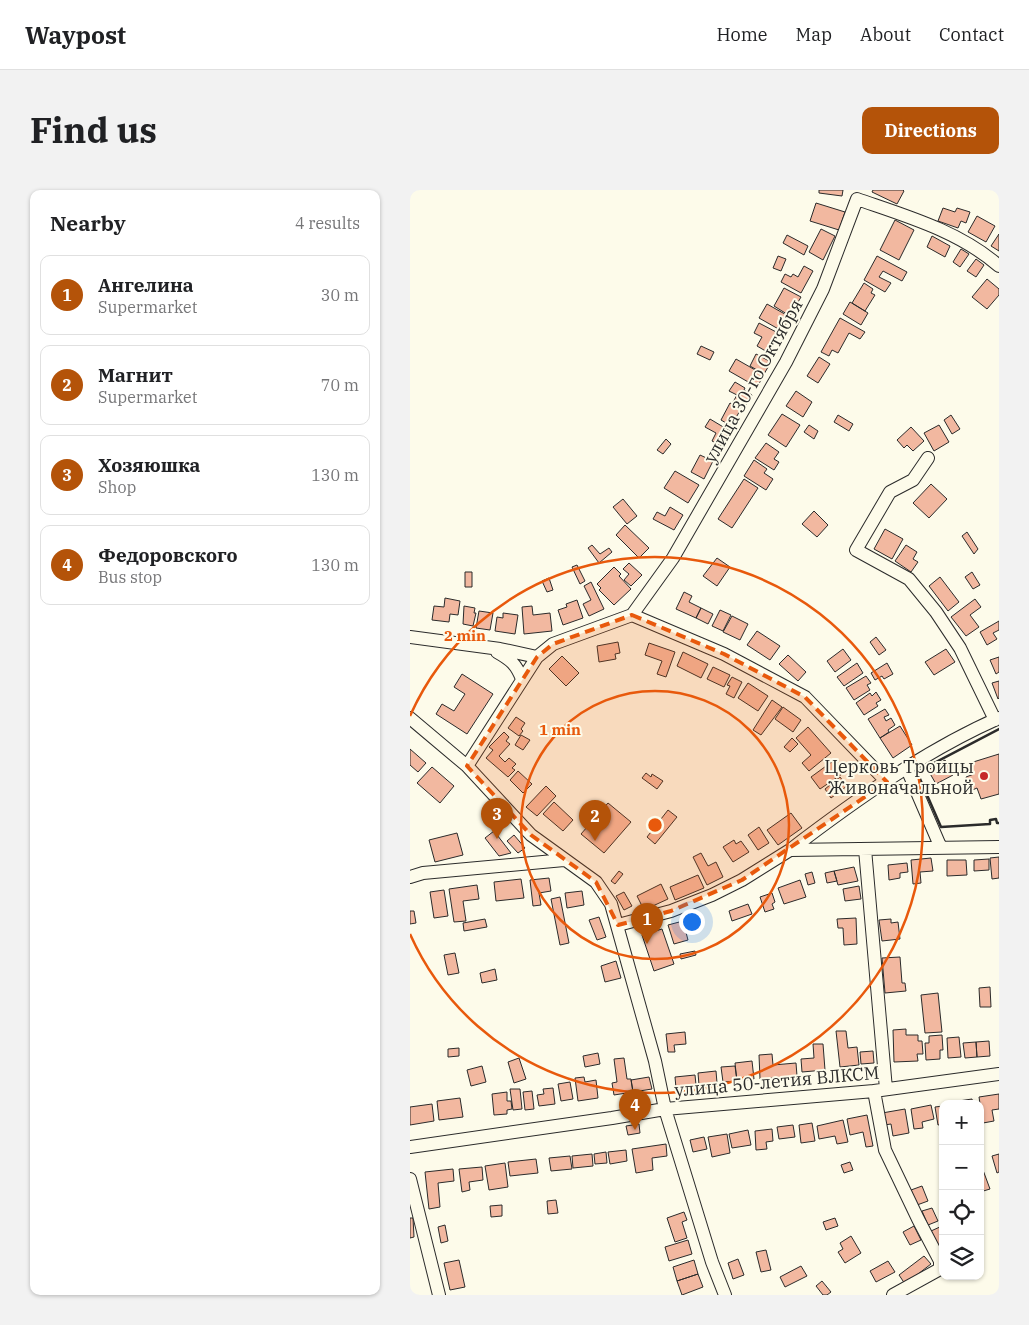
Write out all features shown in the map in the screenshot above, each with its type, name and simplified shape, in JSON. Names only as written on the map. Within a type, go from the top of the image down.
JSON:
[{"type":"street","name":"улица 30-го Октября","points":[[632,615],[673,558],[786,362],[823,289],[856,195],[936,227],[989,257],[999,266]]},
{"type":"street","points":[[618,925],[671,911],[712,895],[742,880],[790,850],[840,812],[907,769],[965,733],[997,719],[960,648],[909,579],[856,550],[890,492],[913,480],[928,458]]},
{"type":"street","points":[[467,766],[536,657],[553,644],[632,615],[724,654],[805,697],[887,782]]},
{"type":"street","points":[[410,637],[490,648],[536,657]]},
{"type":"street","points":[[490,648],[509,659],[517,667],[522,679]]},
{"type":"street","points":[[410,718],[467,766],[531,835],[596,882],[611,904],[655,1061],[665,1109],[712,1262],[725,1295]]},
{"type":"street","points":[[907,769],[941,848]]},
{"type":"street","points":[[790,850],[999,847]]},
{"type":"street","points":[[865,849],[885,1150],[940,1261],[940,1269],[892,1295]]},
{"type":"street","points":[[410,876],[422,873],[564,860]]},
{"type":"street","name":"улица 50-летия ВЛКСМ","points":[[410,1147],[665,1109],[880,1090],[999,1074]]},
{"type":"street","points":[[410,1179],[439,1295]]},
{"type":"highlighted area","points":[[632,615],[724,654],[805,697],[887,782],[742,880],[671,911],[618,925],[596,882],[531,835],[467,766],[537,657],[553,644]]},
{"type":"building","points":[[819,190],[843,190],[842,196],[819,193]]},
{"type":"building","points":[[873,190],[904,191],[897,204],[872,192]]},
{"type":"building","points":[[816,203],[845,212],[839,230],[810,221]]},
{"type":"building","points":[[943,208],[955,212],[957,208],[970,212],[966,223],[961,221],[958,228],[938,221]]},
{"type":"building","points":[[977,216],[995,226],[986,242],[968,232]]},
{"type":"building","points":[[895,220],[914,230],[899,260],[880,250]]},
{"type":"building","points":[[821,229],[835,236],[823,260],[809,252]]},
{"type":"building","points":[[999,234],[999,251],[991,246]]},
{"type":"building","points":[[787,235],[808,246],[804,255],[783,243]]},
{"type":"building","points":[[932,236],[950,246],[945,257],[927,247]]},
{"type":"building","points":[[961,249],[969,254],[960,267],[953,262]]},
{"type":"building","points":[[778,256],[786,259],[781,271],[773,268]]},
{"type":"building","points":[[877,256],[907,272],[902,281],[883,271],[879,277],[891,283],[885,292],[864,280]]},
{"type":"building","points":[[976,259],[984,265],[976,277],[967,271]]},
{"type":"building","points":[[804,266],[813,271],[801,293],[781,282],[785,274],[791,277],[793,274],[798,277]]},
{"type":"building","points":[[987,279],[999,289],[999,295],[987,309],[972,297]]},
{"type":"building","points":[[864,283],[873,289],[871,293],[875,295],[865,311],[852,303]]},
{"type":"building","points":[[784,288],[801,297],[790,316],[774,306]]},
{"type":"building","points":[[850,302],[868,313],[861,325],[843,314]]},
{"type":"building","points":[[767,304],[790,317],[782,331],[759,318]]},
{"type":"building","points":[[840,318],[865,332],[860,339],[849,333],[838,353],[832,350],[829,356],[821,352]]},
{"type":"building","points":[[759,323],[780,334],[769,353],[757,346],[762,337],[754,333]]},
{"type":"building","points":[[701,346],[714,352],[710,360],[697,354]]},
{"type":"building","points":[[756,354],[771,362],[764,374],[750,366]]},
{"type":"building","points":[[819,357],[830,364],[818,383],[807,376]]},
{"type":"building","points":[[736,359],[764,375],[757,387],[729,371]]},
{"type":"building","points":[[735,382],[752,395],[744,408],[733,402],[737,395],[729,391]]},
{"type":"building","points":[[796,391],[812,402],[803,417],[786,406]]},
{"type":"building","points":[[730,403],[741,409],[731,426],[721,420]]},
{"type":"building","points":[[782,414],[800,425],[786,447],[768,435]]},
{"type":"building","points":[[838,415],[853,424],[849,431],[834,422]]},
{"type":"building","points":[[951,415],[960,429],[952,434],[944,420]]},
{"type":"building","points":[[710,419],[730,431],[721,446],[712,441],[716,433],[705,427]]},
{"type":"building","points":[[809,425],[818,431],[814,439],[804,432]]},
{"type":"building","points":[[939,425],[949,442],[934,451],[924,433]]},
{"type":"building","points":[[911,427],[924,441],[913,451],[907,445],[904,448],[897,440]]},
{"type":"building","points":[[666,439],[671,444],[663,454],[657,450]]},
{"type":"building","points":[[766,443],[779,452],[774,459],[779,462],[774,470],[755,458]]},
{"type":"building","points":[[700,455],[713,461],[704,479],[691,472]]},
{"type":"building","points":[[754,460],[767,469],[764,473],[773,479],[766,490],[744,476]]},
{"type":"building","points":[[675,471],[699,485],[688,503],[664,488]]},
{"type":"building","points":[[744,479],[758,488],[732,528],[718,519]]},
{"type":"building","points":[[931,484],[947,499],[929,518],[913,503]]},
{"type":"building","points":[[623,499],[637,516],[627,524],[613,507]]},
{"type":"building","points":[[670,507],[683,515],[674,530],[653,519],[657,512],[665,516]]},
{"type":"building","points":[[814,511],[828,525],[817,537],[802,524]]},
{"type":"building","points":[[625,525],[649,548],[639,558],[616,535]]},
{"type":"building","points":[[885,529],[903,539],[892,559],[874,549]]},
{"type":"building","points":[[967,532],[978,549],[974,554],[962,536]]},
{"type":"building","points":[[592,545],[600,554],[609,548],[612,552],[599,563],[588,548]]},
{"type":"building","points":[[906,545],[917,552],[913,559],[918,562],[911,572],[895,561]]},
{"type":"building","points":[[717,558],[730,567],[717,586],[703,576]]},
{"type":"building","points":[[629,563],[642,575],[631,586],[624,580],[629,574],[623,569]]},
{"type":"building","points":[[577,565],[585,581],[580,584],[572,567]]},
{"type":"building","points":[[614,567],[621,574],[619,576],[631,589],[614,605],[599,590],[601,588],[597,584]]},
{"type":"building","points":[[465,572],[472,572],[472,587],[465,587]]},
{"type":"building","points":[[972,572],[980,585],[973,589],[965,577]]},
{"type":"building","points":[[940,577],[959,602],[948,611],[929,586]]},
{"type":"building","points":[[549,578],[553,590],[547,592],[542,581]]},
{"type":"building","points":[[591,582],[604,609],[589,616],[583,604],[591,600],[584,586]]},
{"type":"building","points":[[684,592],[692,596],[689,602],[701,608],[696,618],[676,609]]},
{"type":"building","points":[[445,598],[460,601],[458,615],[450,614],[449,622],[432,620],[434,606],[444,607]]},
{"type":"building","points":[[975,599],[981,607],[970,615],[979,627],[966,636],[951,617]]},
{"type":"building","points":[[577,600],[583,618],[563,625],[558,610],[567,607],[566,604]]},
{"type":"building","points":[[464,606],[475,608],[474,613],[476,613],[473,626],[463,624]]},
{"type":"building","points":[[532,606],[533,615],[550,613],[552,631],[524,634],[522,607]]},
{"type":"building","points":[[701,608],[713,614],[708,624],[696,618]]},
{"type":"building","points":[[720,610],[731,615],[723,631],[712,626]]},
{"type":"building","points":[[479,611],[493,613],[490,630],[476,628]]},
{"type":"building","points":[[503,613],[518,615],[515,634],[495,631],[497,617],[503,618]]},
{"type":"building","points":[[732,616],[748,624],[740,640],[723,632]]},
{"type":"building","points":[[999,621],[999,630],[993,633],[997,639],[987,645],[980,632]]},
{"type":"building","points":[[757,631],[780,646],[770,660],[747,645]]},
{"type":"building","points":[[876,637],[886,650],[879,655],[870,642]]},
{"type":"building","points":[[618,642],[620,653],[615,654],[616,659],[599,662],[597,646]]},
{"type":"building","points":[[649,643],[675,652],[666,677],[657,674],[662,661],[645,655]]},
{"type":"building","points":[[843,649],[851,660],[835,672],[827,661]]},
{"type":"building","points":[[946,649],[955,662],[934,675],[925,662]]},
{"type":"building","points":[[683,652],[708,664],[701,678],[677,666]]},
{"type":"building","points":[[788,655],[806,672],[798,681],[779,664]]},
{"type":"building","points":[[562,656],[579,673],[566,686],[549,669]]},
{"type":"building","points":[[999,657],[999,672],[996,674],[990,660]]},
{"type":"building","points":[[857,663],[863,673],[844,686],[837,677]]},
{"type":"building","points":[[887,663],[893,674],[884,679],[882,676],[875,680],[871,673]]},
{"type":"building","points":[[713,667],[730,675],[724,687],[707,679]]},
{"type":"building","points":[[462,674],[493,694],[467,734],[436,714],[442,704],[454,711],[465,694],[454,687]]},
{"type":"building","points":[[866,676],[871,683],[867,685],[870,690],[854,700],[846,688]]},
{"type":"building","points":[[732,677],[742,682],[734,698],[726,694],[730,686],[727,685]]},
{"type":"building","points":[[999,681],[999,698],[998,699],[992,683]]},
{"type":"building","points":[[748,683],[768,696],[758,711],[738,698]]},
{"type":"building","points":[[876,692],[881,700],[876,703],[878,706],[864,715],[856,703],[870,693],[872,696]]},
{"type":"building","points":[[772,700],[782,707],[761,735],[753,730]]},
{"type":"building","points":[[783,707],[801,720],[793,732],[775,719]]},
{"type":"building","points":[[885,709],[889,715],[884,717],[886,721],[891,718],[895,725],[880,738],[868,719]]},
{"type":"building","points":[[516,717],[525,723],[521,729],[523,731],[519,736],[508,728]]},
{"type":"building","points":[[900,726],[912,745],[893,758],[880,738]]},
{"type":"building","points":[[808,727],[831,753],[809,771],[802,763],[811,755],[796,738]]},
{"type":"building","points":[[504,732],[509,737],[506,741],[510,744],[499,756],[505,762],[509,758],[516,764],[512,768],[515,770],[508,777],[486,758],[493,750],[489,747]]},
{"type":"building","points":[[521,735],[530,740],[523,750],[515,745]]},
{"type":"building","points":[[792,738],[798,744],[790,752],[784,747]]},
{"type":"building","points":[[410,749],[426,763],[418,772],[410,765]]},
{"type":"building","name":"Церковь Троицы Живоначальной","points":[[999,754],[999,794],[981,799],[977,788],[970,791],[966,777],[974,774],[970,763]]},
{"type":"building","points":[[945,760],[953,775],[936,784],[928,770]]},
{"type":"building","points":[[833,761],[842,774],[820,789],[811,777]]},
{"type":"building","points":[[432,767],[454,786],[440,803],[417,783]]},
{"type":"building","points":[[518,771],[532,784],[523,793],[510,780]]},
{"type":"building","points":[[646,773],[651,777],[652,774],[663,781],[657,789],[642,778]]},
{"type":"building","points":[[840,777],[847,786],[831,798],[825,789]]},
{"type":"building","points":[[546,786],[556,796],[537,816],[526,807]]},
{"type":"building","points":[[554,802],[573,820],[563,831],[543,814]]},
{"type":"building","points":[[608,803],[631,822],[604,853],[581,834]]},
{"type":"building","points":[[668,810],[677,817],[655,844],[647,837]]},
{"type":"building","points":[[791,813],[802,828],[778,845],[767,830]]},
{"type":"building","points":[[759,827],[769,843],[758,850],[748,835]]},
{"type":"building","points":[[494,831],[511,853],[499,856],[485,838]]},
{"type":"building","points":[[457,833],[463,855],[435,862],[429,840]]},
{"type":"building","points":[[514,835],[525,848],[518,853],[507,841]]},
{"type":"building","points":[[734,840],[736,844],[741,841],[749,852],[733,862],[723,847]]},
{"type":"building","points":[[701,853],[708,866],[716,862],[723,877],[707,885],[693,857]]},
{"type":"building","points":[[999,857],[999,878],[992,879],[990,858]]},
{"type":"building","points":[[931,858],[933,871],[920,872],[921,883],[913,884],[911,860]]},
{"type":"building","points":[[989,859],[989,870],[974,871],[974,860]]},
{"type":"building","points":[[947,860],[966,860],[967,875],[947,876]]},
{"type":"building","points":[[907,863],[908,872],[900,873],[900,878],[889,880],[888,865]]},
{"type":"building","points":[[854,867],[858,881],[838,885],[834,871]]},
{"type":"building","points":[[619,871],[623,874],[615,884],[611,881]]},
{"type":"building","points":[[834,871],[837,881],[827,883],[825,873]]},
{"type":"building","points":[[812,872],[815,883],[808,885],[805,874]]},
{"type":"building","points":[[698,875],[704,888],[675,900],[670,887]]},
{"type":"building","points":[[549,878],[551,891],[539,893],[541,905],[533,906],[530,880]]},
{"type":"building","points":[[521,879],[524,898],[496,901],[494,882]]},
{"type":"building","points":[[800,880],[806,897],[784,904],[778,888]]},
{"type":"building","points":[[661,884],[668,899],[644,910],[637,896]]},
{"type":"building","points":[[477,885],[479,899],[463,901],[466,921],[454,922],[449,889]]},
{"type":"building","points":[[859,886],[861,899],[845,901],[843,889]]},
{"type":"building","points":[[444,890],[448,916],[434,918],[430,892]]},
{"type":"building","points":[[582,891],[584,905],[567,908],[565,893]]},
{"type":"building","points":[[624,892],[632,906],[624,910],[616,896]]},
{"type":"building","points":[[772,893],[775,902],[772,904],[774,909],[765,912],[760,897]]},
{"type":"building","points":[[560,897],[569,943],[560,945],[551,899]]},
{"type":"building","points":[[748,904],[752,914],[732,921],[729,911]]},
{"type":"building","points":[[410,911],[414,911],[416,923],[410,924]]},
{"type":"building","points":[[599,917],[606,937],[597,940],[589,920]]},
{"type":"building","points":[[856,918],[857,944],[844,945],[843,928],[838,928],[837,919]]},
{"type":"building","points":[[485,919],[487,927],[464,931],[463,923]]},
{"type":"building","points":[[891,919],[891,923],[898,922],[900,939],[882,941],[879,920]]},
{"type":"building","points":[[683,921],[688,940],[674,944],[668,925]]},
{"type":"building","points":[[662,929],[674,964],[654,971],[642,935]]},
{"type":"building","points":[[695,951],[696,955],[681,959],[680,954]]},
{"type":"building","points":[[455,953],[459,973],[448,975],[444,955]]},
{"type":"building","points":[[900,957],[902,983],[905,983],[906,991],[885,993],[882,958]]},
{"type":"building","points":[[616,961],[621,978],[605,982],[601,966]]},
{"type":"building","points":[[495,969],[497,980],[482,983],[480,973]]},
{"type":"building","points":[[990,987],[991,1007],[980,1007],[979,988]]},
{"type":"building","points":[[938,993],[942,1032],[925,1033],[921,995]]},
{"type":"building","points":[[906,1029],[906,1035],[918,1035],[918,1041],[922,1041],[923,1054],[917,1054],[918,1061],[894,1062],[893,1030]]},
{"type":"building","points":[[836,1031],[846,1031],[848,1048],[857,1047],[859,1065],[840,1067]]},
{"type":"building","points":[[685,1032],[686,1044],[674,1045],[675,1052],[668,1052],[666,1034]]},
{"type":"building","points":[[942,1035],[943,1050],[940,1050],[940,1059],[926,1060],[925,1043],[929,1043],[929,1036]]},
{"type":"building","points":[[959,1037],[961,1057],[948,1058],[947,1038]]},
{"type":"building","points":[[989,1041],[990,1056],[977,1057],[976,1042]]},
{"type":"building","points":[[976,1042],[977,1057],[965,1058],[963,1043]]},
{"type":"building","points":[[813,1044],[823,1044],[825,1070],[802,1072],[801,1059],[814,1058]]},
{"type":"building","points":[[459,1048],[459,1056],[448,1057],[448,1049]]},
{"type":"building","points":[[873,1051],[874,1063],[861,1064],[860,1052]]},
{"type":"building","points":[[598,1053],[600,1064],[585,1067],[583,1056]]},
{"type":"building","points":[[772,1054],[773,1065],[796,1063],[797,1076],[760,1079],[759,1055]]},
{"type":"building","points":[[519,1058],[526,1079],[514,1083],[508,1062]]},
{"type":"building","points":[[624,1058],[627,1079],[631,1079],[633,1092],[614,1095],[612,1083],[617,1082],[614,1059]]},
{"type":"building","points":[[752,1061],[754,1079],[737,1081],[735,1063]]},
{"type":"building","points":[[482,1066],[486,1082],[471,1086],[467,1070]]},
{"type":"building","points":[[735,1066],[737,1081],[723,1082],[721,1067]]},
{"type":"building","points":[[716,1071],[717,1083],[699,1085],[698,1073]]},
{"type":"building","points":[[695,1075],[696,1085],[676,1088],[675,1077]]},
{"type":"building","points":[[584,1077],[585,1082],[596,1080],[598,1098],[578,1101],[575,1078]]},
{"type":"building","points":[[649,1077],[652,1089],[633,1092],[631,1080]]},
{"type":"building","points":[[570,1082],[573,1099],[561,1101],[558,1084]]},
{"type":"building","points":[[553,1088],[555,1104],[539,1106],[537,1095],[544,1094],[543,1089]]},
{"type":"building","points":[[510,1089],[520,1089],[522,1109],[513,1110]]},
{"type":"building","points":[[532,1091],[534,1109],[525,1110],[523,1092]]},
{"type":"building","points":[[507,1092],[507,1101],[511,1101],[512,1109],[507,1110],[507,1114],[494,1115],[492,1094]]},
{"type":"building","points":[[999,1094],[999,1109],[992,1110],[994,1121],[984,1123],[984,1100],[979,1100],[979,1097]]},
{"type":"building","points":[[460,1098],[463,1117],[439,1120],[437,1101]]},
{"type":"building","points":[[432,1104],[434,1121],[410,1125],[410,1107]]},
{"type":"building","points":[[931,1105],[934,1119],[922,1122],[923,1128],[914,1129],[911,1109]]},
{"type":"building","points":[[939,1106],[938,1125],[935,1107]]},
{"type":"building","points":[[905,1109],[909,1133],[893,1136],[891,1124],[884,1125],[882,1113]]},
{"type":"building","points":[[867,1115],[873,1146],[866,1147],[863,1132],[850,1135],[847,1119]]},
{"type":"building","points":[[843,1120],[848,1142],[837,1144],[835,1136],[819,1139],[817,1126]]},
{"type":"building","points":[[812,1123],[815,1141],[801,1143],[799,1125]]},
{"type":"building","points":[[639,1124],[640,1133],[628,1135],[626,1126]]},
{"type":"building","points":[[793,1125],[795,1137],[779,1139],[777,1127]]},
{"type":"building","points":[[772,1129],[773,1141],[766,1142],[767,1149],[756,1150],[755,1131]]},
{"type":"building","points":[[748,1130],[751,1145],[732,1148],[729,1134]]},
{"type":"building","points":[[727,1134],[730,1153],[712,1157],[708,1137]]},
{"type":"building","points":[[704,1137],[707,1149],[693,1152],[690,1140]]},
{"type":"building","points":[[666,1144],[667,1156],[652,1158],[653,1170],[636,1173],[632,1149]]},
{"type":"building","points":[[626,1150],[627,1161],[610,1164],[608,1152]]},
{"type":"building","points":[[606,1152],[607,1163],[595,1164],[594,1154]]},
{"type":"building","points":[[592,1154],[593,1166],[573,1168],[572,1156]]},
{"type":"building","points":[[999,1154],[999,1172],[997,1173],[992,1156]]},
{"type":"building","points":[[570,1156],[572,1169],[551,1171],[549,1158]]},
{"type":"building","points":[[536,1159],[538,1173],[510,1176],[508,1162]]},
{"type":"building","points":[[850,1162],[853,1170],[844,1173],[841,1165]]},
{"type":"building","points":[[505,1163],[508,1187],[489,1190],[485,1166]]},
{"type":"building","points":[[482,1167],[483,1180],[469,1182],[470,1190],[462,1192],[459,1169]]},
{"type":"building","points":[[453,1169],[454,1181],[438,1183],[440,1207],[429,1209],[425,1172]]},
{"type":"building","points":[[984,1173],[990,1189],[984,1191]]},
{"type":"building","points":[[922,1186],[928,1201],[917,1205],[911,1190]]},
{"type":"building","points":[[556,1200],[558,1213],[548,1214],[547,1201]]},
{"type":"building","points":[[502,1205],[502,1216],[491,1217],[490,1206]]},
{"type":"building","points":[[932,1208],[938,1221],[928,1225],[922,1211]]},
{"type":"building","points":[[684,1212],[687,1220],[682,1222],[687,1238],[675,1242],[667,1218]]},
{"type":"building","points":[[410,1218],[413,1218],[414,1237],[410,1238]]},
{"type":"building","points":[[835,1218],[838,1226],[826,1230],[823,1222]]},
{"type":"building","points":[[445,1225],[448,1241],[441,1243],[438,1227]]},
{"type":"building","points":[[914,1226],[921,1240],[910,1245],[903,1232]]},
{"type":"building","points":[[939,1227],[939,1247],[938,1247],[931,1231]]},
{"type":"building","points":[[851,1236],[861,1253],[845,1263],[838,1252],[843,1249],[840,1243]]},
{"type":"building","points":[[688,1240],[692,1254],[669,1261],[665,1247]]},
{"type":"building","points":[[766,1250],[771,1270],[761,1272],[756,1252]]},
{"type":"building","points":[[924,1256],[931,1264],[905,1284],[899,1275]]},
{"type":"building","points":[[738,1259],[744,1275],[733,1279],[728,1263]]},
{"type":"building","points":[[459,1260],[465,1287],[450,1290],[444,1263]]},
{"type":"building","points":[[694,1260],[698,1274],[677,1281],[673,1267]]},
{"type":"building","points":[[888,1261],[895,1272],[876,1282],[870,1271]]},
{"type":"building","points":[[801,1266],[807,1276],[785,1287],[780,1277]]},
{"type":"building","points":[[698,1274],[703,1287],[682,1295],[677,1281]]},
{"type":"building","points":[[822,1281],[831,1292],[827,1295],[823,1295],[816,1286]]},
{"type":"wall","points":[[999,729],[917,772],[941,827],[990,824],[990,820],[996,819],[997,823],[999,823]]},
{"type":"place","name":"Церковь Троицы Живоначальной","points":[[984,776]]},
{"type":"place","name":"Хозяюшка","points":[[497,839]]},
{"type":"place","name":"Магнит","points":[[595,841]]},
{"type":"place","name":"Ангелина","points":[[647,944]]},
{"type":"place","name":"Федоровского","points":[[635,1130]]}]
